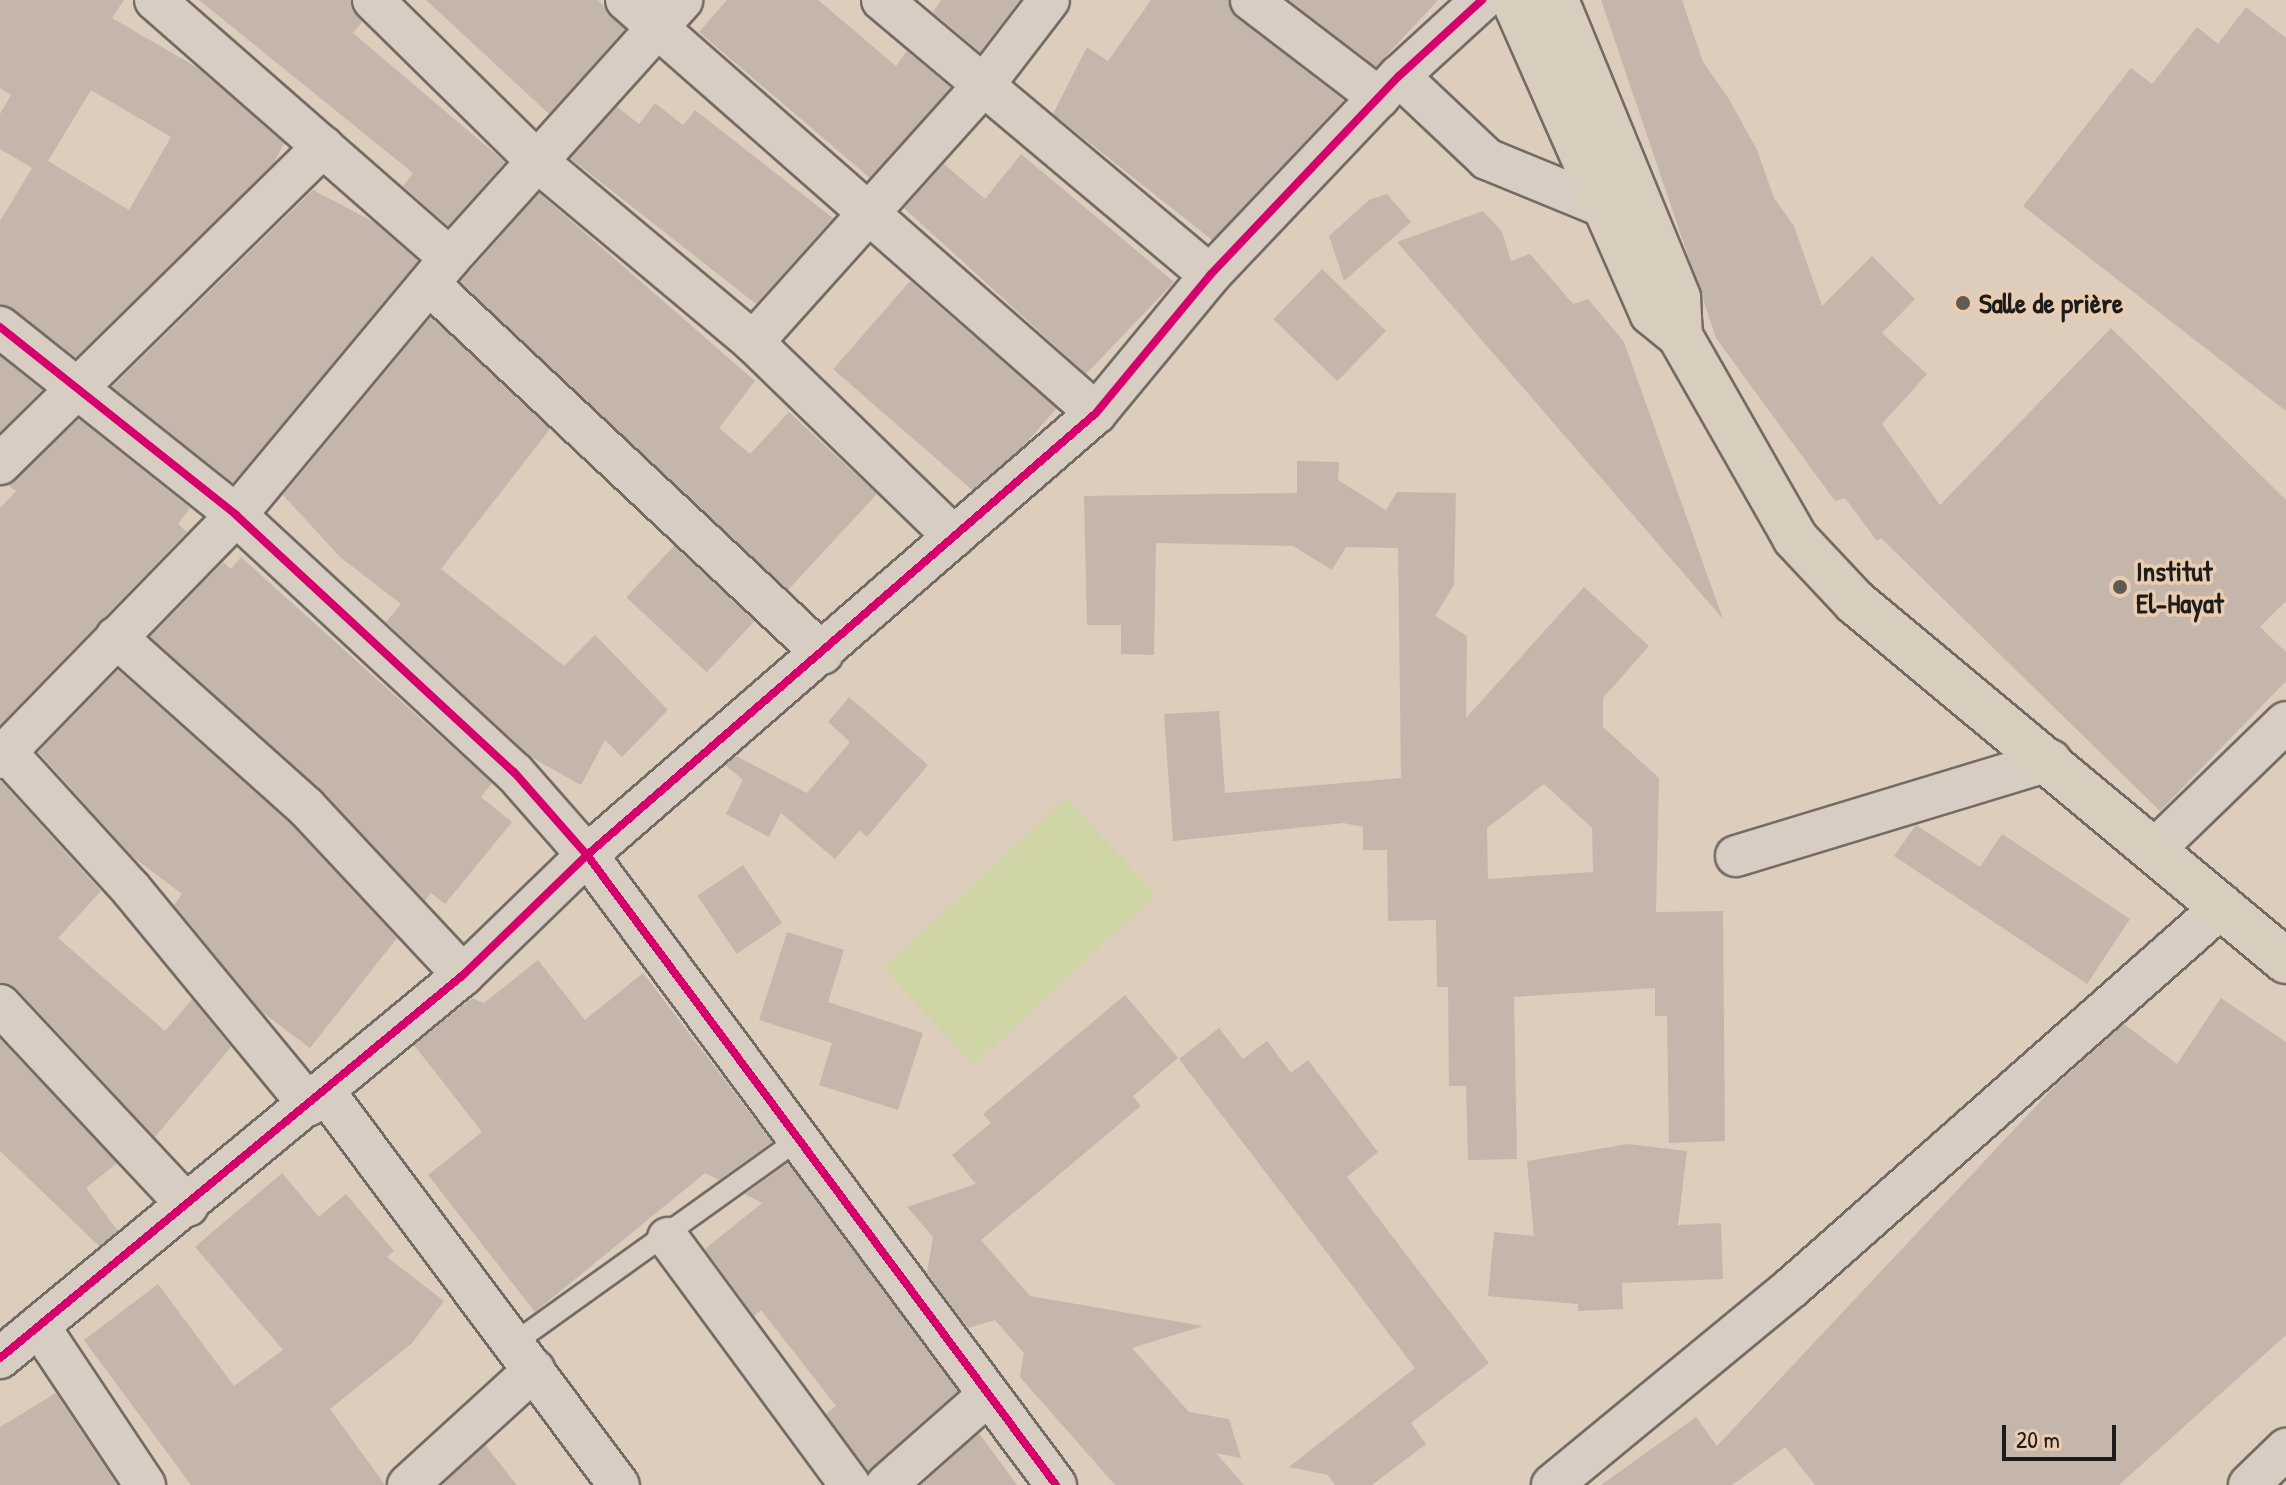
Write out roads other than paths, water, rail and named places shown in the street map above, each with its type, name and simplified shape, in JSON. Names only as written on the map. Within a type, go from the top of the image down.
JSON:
[{"type":"main road","points":[[1514,0],[1652,313],[1680,336],[1773,507],[1825,573],[2051,760],[2286,961]]},
{"type":"main road","points":[[1556,0],[1678,298],[1680,336]]},
{"type":"street","points":[[155,0],[323,147],[440,271],[823,654]]},
{"type":"street","points":[[373,0],[538,162],[753,342],[954,537]]},
{"type":"street","points":[[626,0],[669,15],[872,212],[1096,413]]},
{"type":"street","points":[[882,0],[1210,275]]},
{"type":"street","points":[[753,342],[983,86],[1049,0]]},
{"type":"street","points":[[1251,0],[1389,87],[1487,159],[1604,207]]},
{"type":"street","points":[[0,1358],[188,1206],[463,975],[587,855],[823,654],[1096,413],[1210,275],[1389,87],[1482,0]]},
{"type":"street","points":[[619,1485],[524,1356],[316,1098],[131,889],[3,755],[236,515],[440,271],[669,15]]},
{"type":"street","points":[[0,464],[74,385],[323,147]]},
{"type":"street","points":[[0,327],[236,515],[514,772],[587,855],[796,1141],[1056,1485]]},
{"type":"street","points":[[116,637],[306,807],[463,975]]},
{"type":"street","points":[[2155,849],[2286,722]]},
{"type":"street","points":[[1736,856],[2051,760]]},
{"type":"street","points":[[1552,1485],[1791,1288],[2223,906]]},
{"type":"street","points":[[0,1005],[188,1206]]},
{"type":"street","points":[[668,1238],[850,1485]]},
{"type":"street","points":[[39,1326],[145,1485]]},
{"type":"street","points":[[408,1485],[524,1356]]},
{"type":"street","points":[[886,1485],[988,1395]]},
{"type":"lane","points":[[524,1356],[668,1238],[796,1141]]},
{"type":"place","name":"Salle de prière","points":[[1963,303]]},
{"type":"place","name":"Institut El-Hayat","points":[[2120,587]]}]
